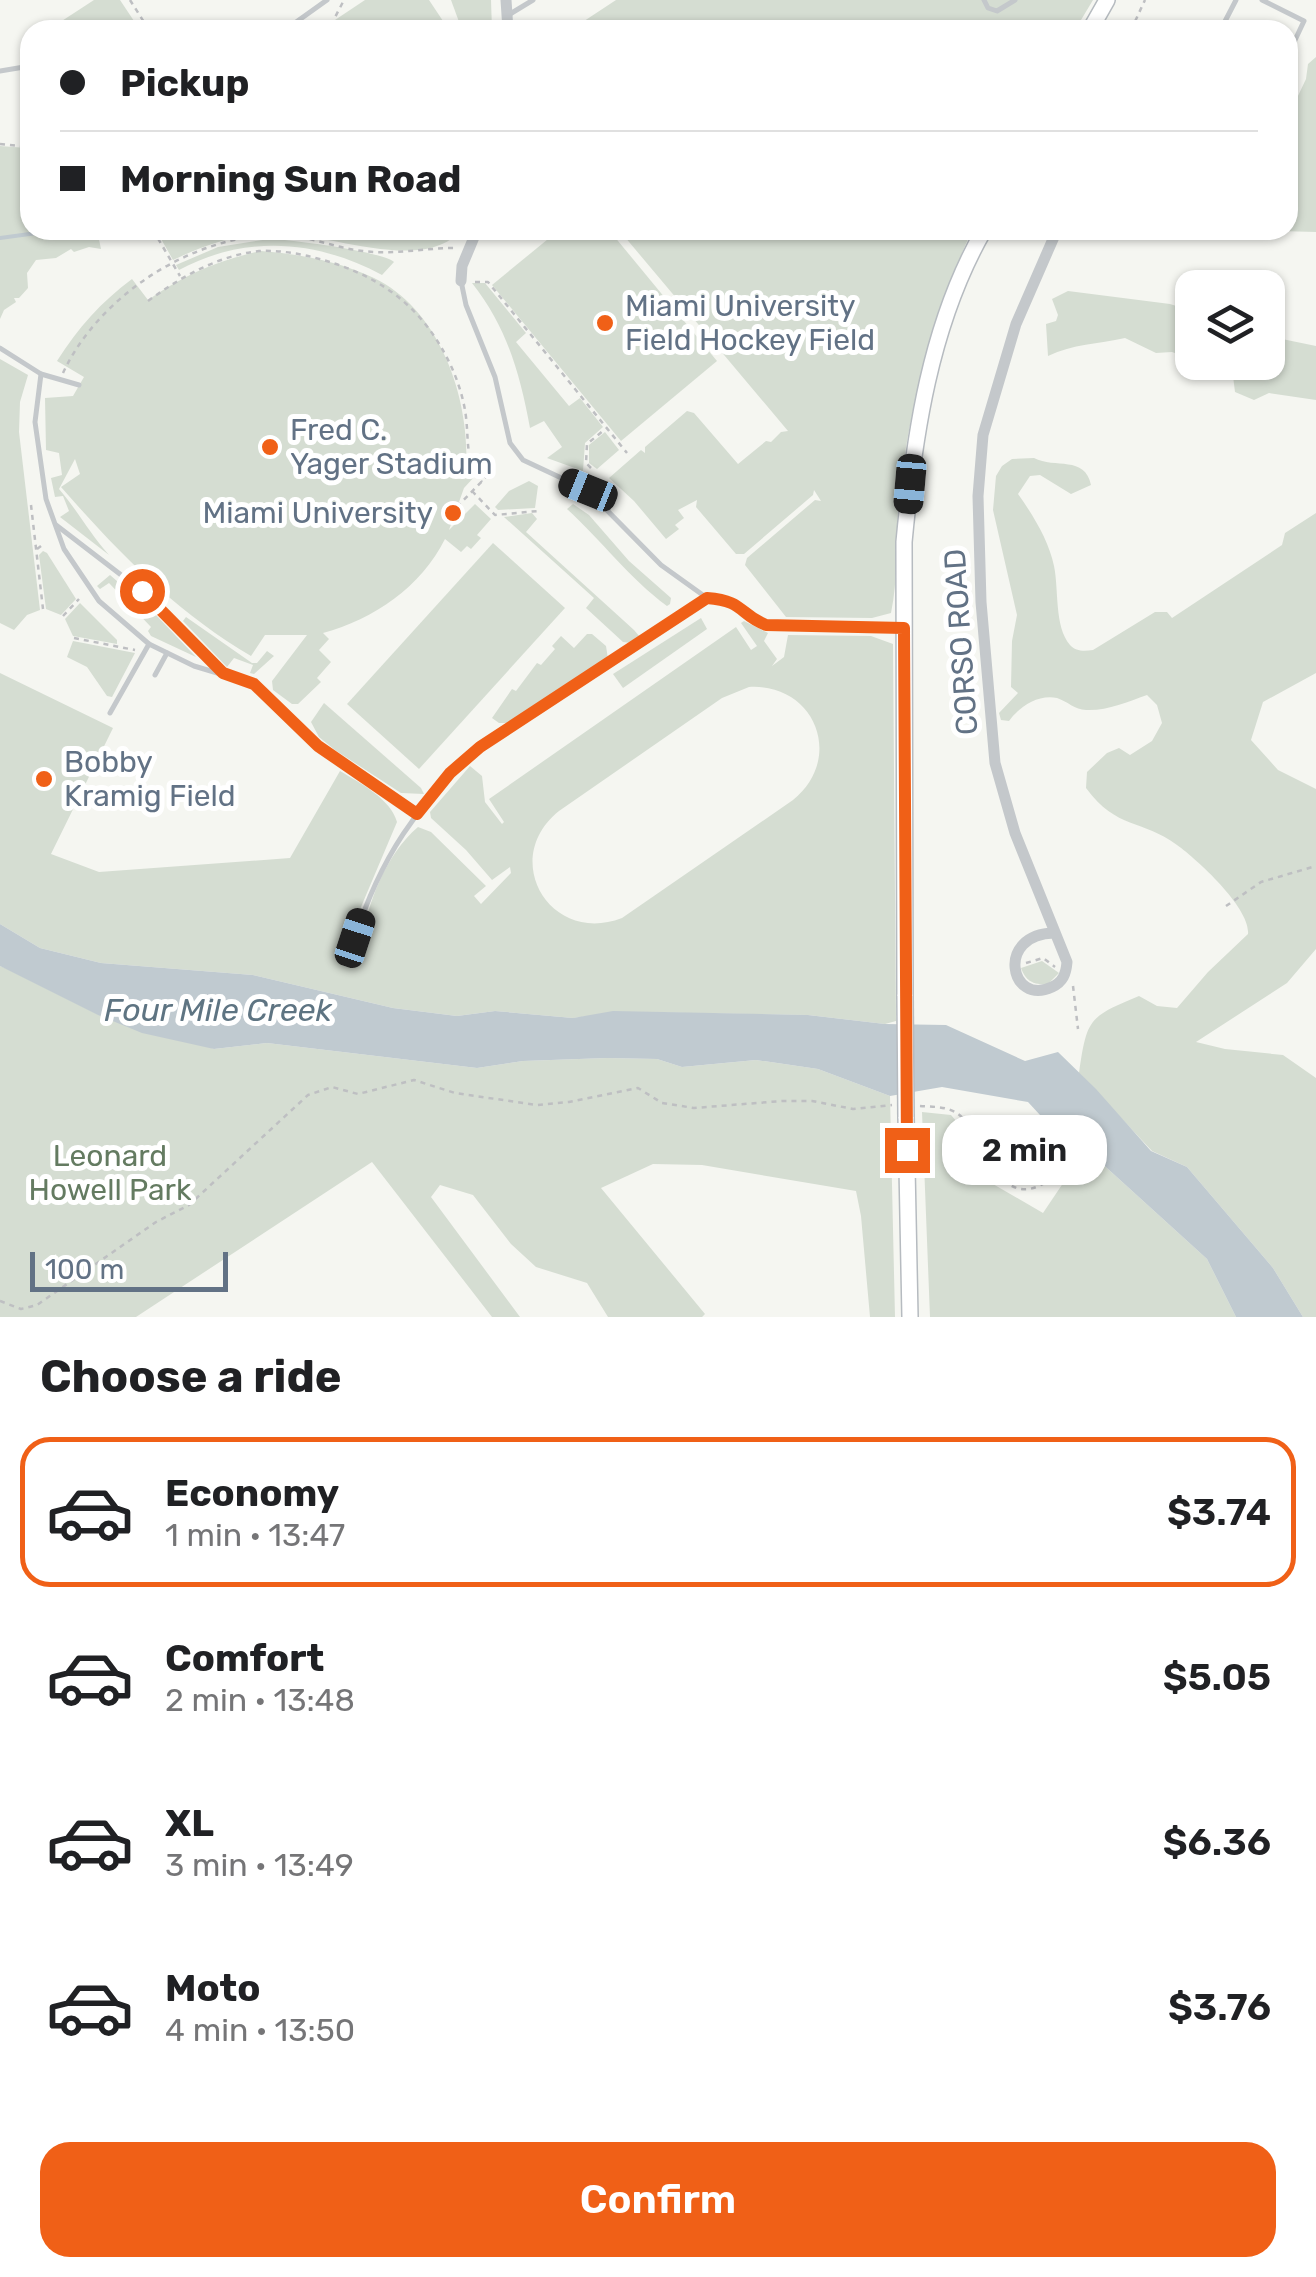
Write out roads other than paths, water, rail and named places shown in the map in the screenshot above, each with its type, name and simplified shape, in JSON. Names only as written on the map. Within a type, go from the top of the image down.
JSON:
[{"type":"main road","points":[[910,1317],[904,542],[916,436],[930,368],[980,240]]},
{"type":"street","points":[[506,0],[507,20]]},
{"type":"street","points":[[461,281],[472,240]]},
{"type":"street","name":"CORSO ROAD","points":[[1053,240],[1016,324],[982,435],[978,496],[981,602],[995,763],[1015,833],[1067,962],[1059,984],[1034,991],[1022,984],[1014,961],[1018,948],[1040,934],[1054,933]]},
{"type":"lane","points":[[299,20],[327,0]]},
{"type":"lane","points":[[507,16],[533,0]]},
{"type":"lane","points":[[984,0],[988,8],[997,12],[1015,0]]},
{"type":"lane","points":[[1262,0],[1304,21],[1298,34]]},
{"type":"lane","points":[[461,281],[466,304],[496,377],[506,428],[514,449],[530,465],[588,490],[661,565],[707,598],[730,600],[756,621],[766,625],[904,628]]},
{"type":"lane","points":[[0,348],[42,374],[80,385]]},
{"type":"lane","points":[[42,374],[36,396],[36,438],[46,500],[81,578],[99,601],[148,644],[194,666],[254,684],[318,746],[417,814]]},
{"type":"lane","points":[[54,523],[142,591],[223,673]]},
{"type":"lane","points":[[355,938],[370,890],[396,844],[450,773],[480,747],[707,598]]},
{"type":"lane","points":[[110,713],[148,644]]},
{"type":"lane","points":[[156,675],[167,653]]},
{"type":"water","name":"Four Mile Creek","points":[[0,924],[40,948],[101,963],[253,975],[393,1008],[457,1016],[495,1011],[573,1018],[613,1011],[808,1015],[885,1024],[946,1025],[1025,1061],[1058,1052],[1151,1151],[1187,1167],[1273,1268],[1303,1317],[1236,1317],[1207,1259],[1086,1149],[1047,1130],[1028,1102],[942,1087],[890,1096],[818,1069],[756,1060],[682,1067],[657,1059],[607,1058],[523,1061],[477,1068],[267,1043],[214,1049],[142,1033],[0,966]]},
{"type":"waterway","points":[[0,238],[20,235]]},
{"type":"place","name":"Miami University Field Hockey Field","points":[[605,323]]},
{"type":"place","name":"Fred C. Yager Stadium","points":[[270,447]]},
{"type":"place","name":"Miami University","points":[[453,513]]},
{"type":"place","name":"Bobby Kramig Field","points":[[44,779]]},
{"type":"park label","name":"Leonard Howell Park","points":[[110,1173]]}]
